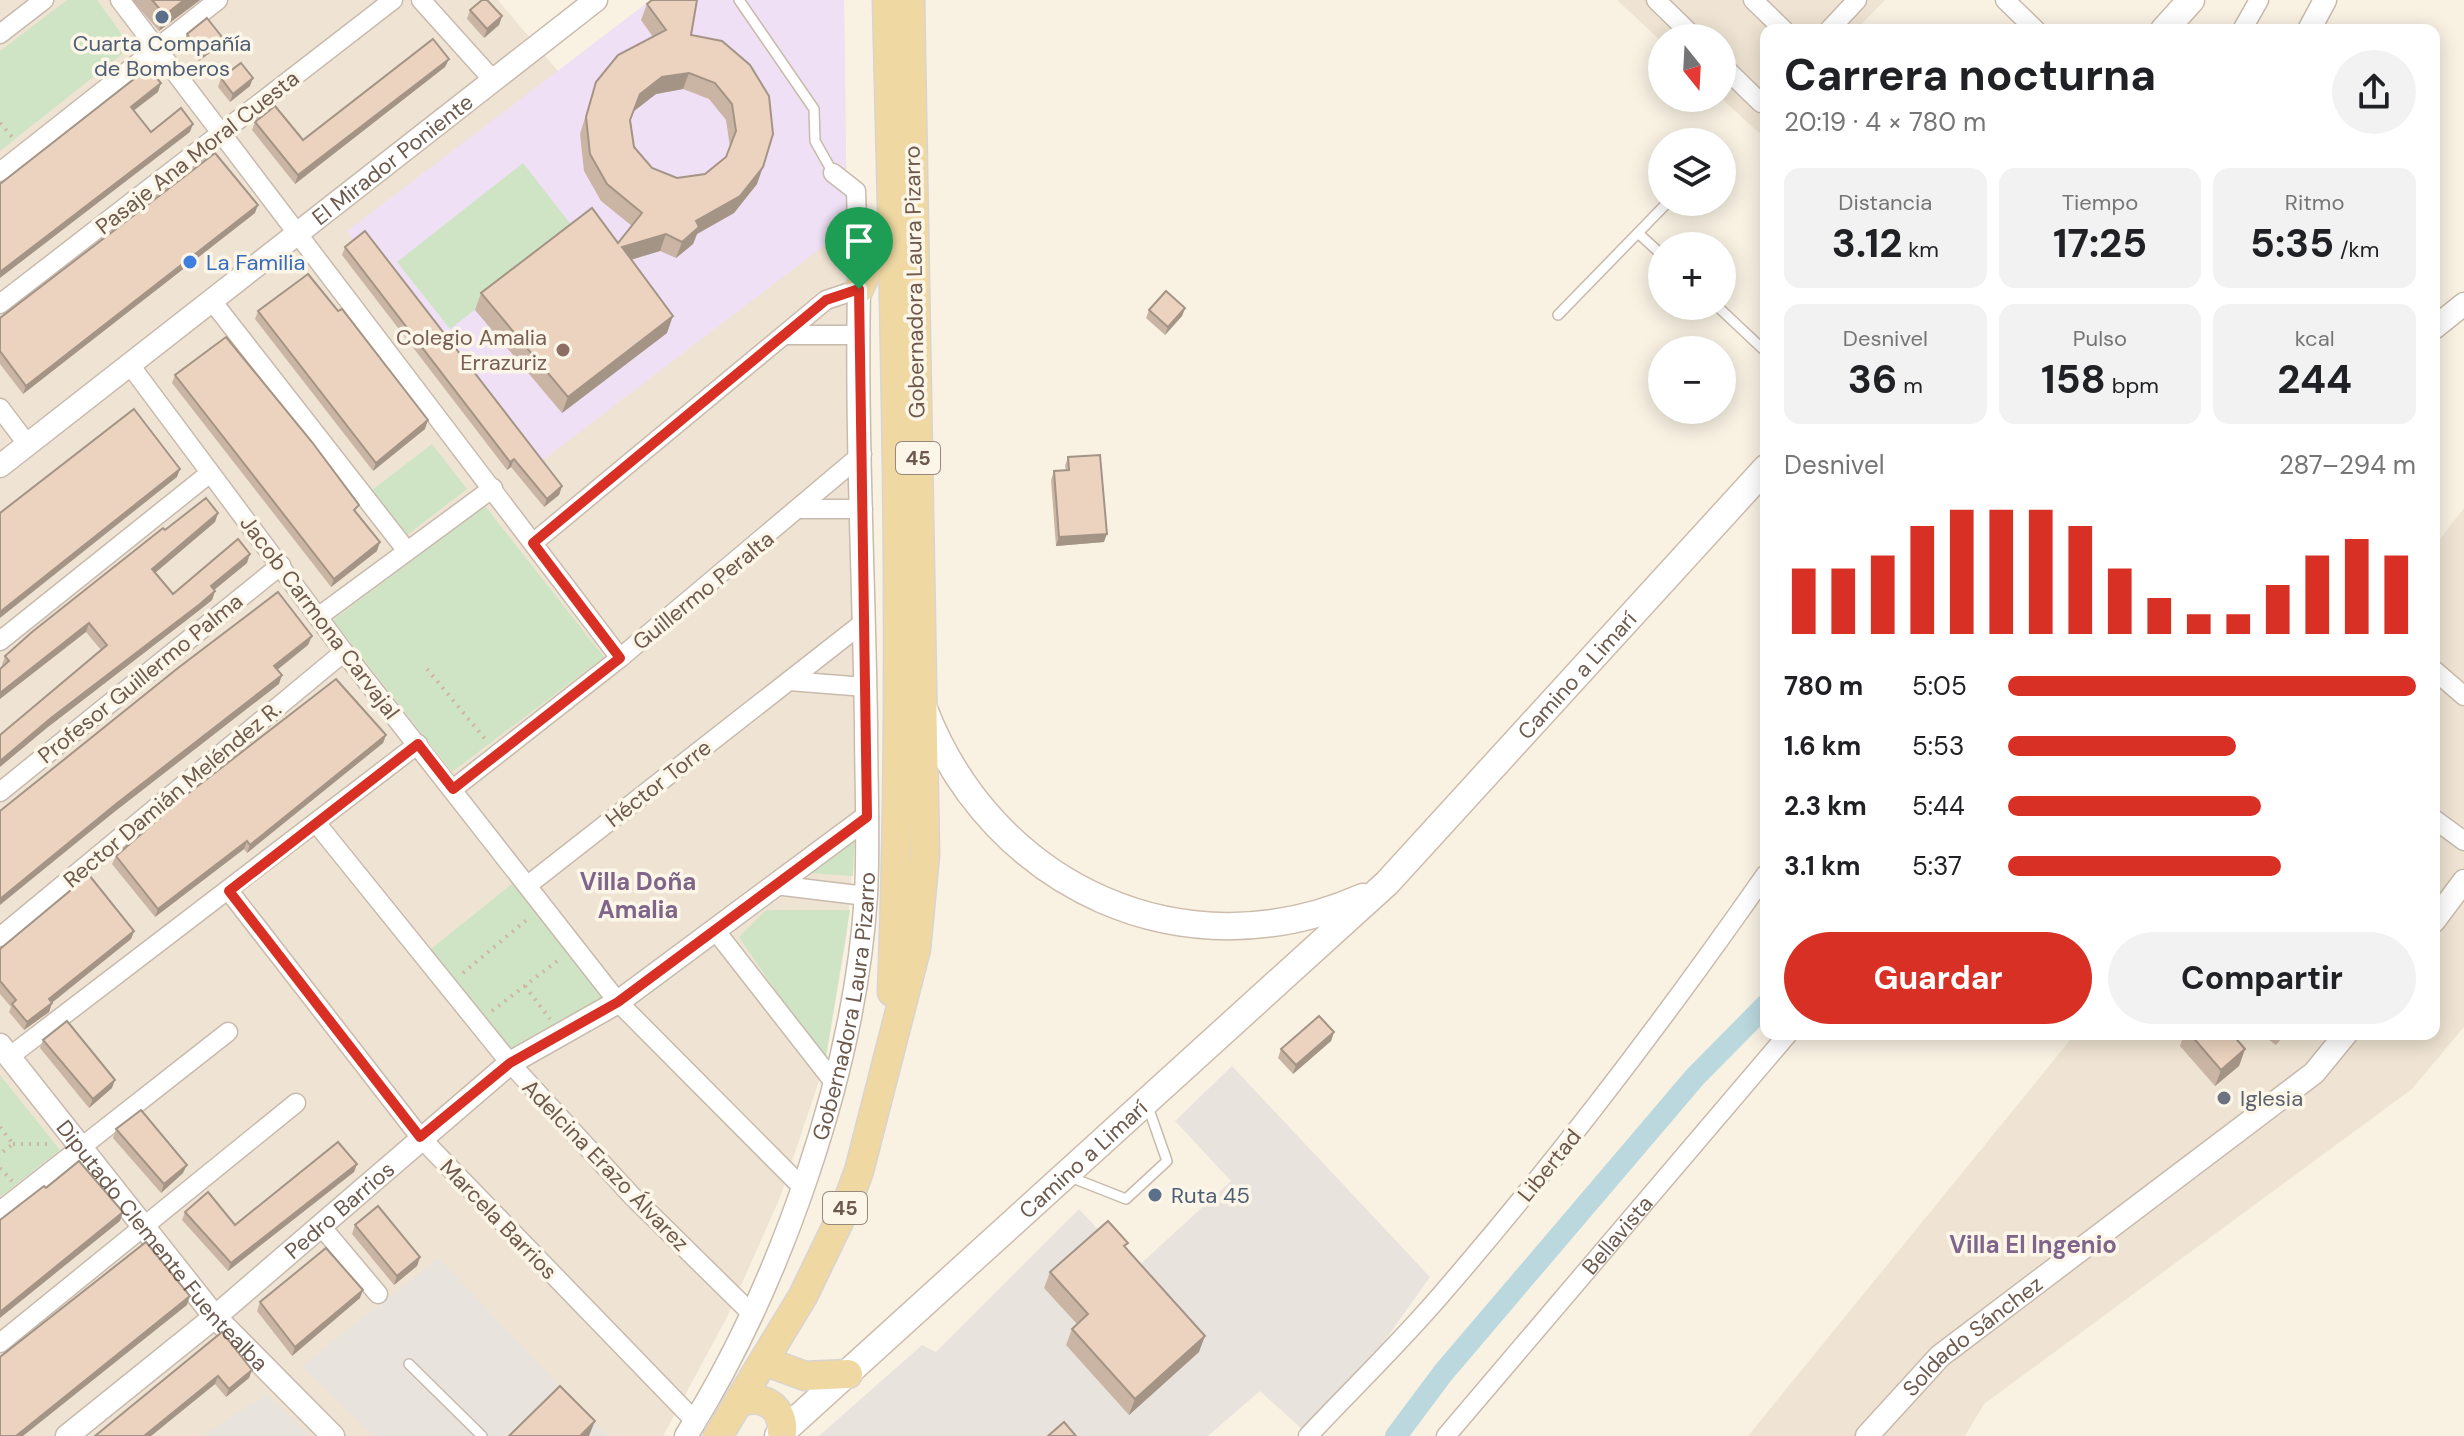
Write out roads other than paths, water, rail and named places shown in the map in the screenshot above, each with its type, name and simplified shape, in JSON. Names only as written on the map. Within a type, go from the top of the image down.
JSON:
[{"type":"main road","name":"Gobernadora Laura Pizarro","points":[[887,0],[899,586],[897,852],[890,1041]]},
{"type":"main road","name":"Gobernadora Laura Pizarro","points":[[700,1431],[740,1402],[803,1296],[844,1211],[871,1131],[890,1041],[916,949],[925,855],[910,0]]},
{"type":"main road","points":[[2169,24],[2191,0]]},
{"type":"main road","points":[[859,289],[892,214]]},
{"type":"main road","name":"Camino a Limarí","points":[[780,1434],[1387,883],[1760,475]]},
{"type":"main road","points":[[899,586],[924,709]]},
{"type":"main road","name":"Camino a Limarí","points":[[924,709],[946,758],[982,812],[1056,876],[1115,905],[1179,923],[1245,927],[1278,924],[1338,908],[1387,883]]},
{"type":"main road","points":[[1278,924],[1298,966]]},
{"type":"main road","points":[[764,1361],[805,1376],[848,1374]]},
{"type":"main road","points":[[740,1402],[761,1399],[773,1406],[781,1418],[780,1434]]},
{"type":"street","points":[[0,34],[44,0]]},
{"type":"street","points":[[120,0],[300,232],[620,658]]},
{"type":"street","points":[[0,172],[218,0]]},
{"type":"street","name":"Pasaje Ana Moral Cuesta","points":[[0,304],[393,0]]},
{"type":"street","points":[[421,0],[493,80]]},
{"type":"street","name":"El Mirador Poniente","points":[[0,466],[596,0]]},
{"type":"street","points":[[1656,0],[1681,24]]},
{"type":"street","points":[[1753,0],[1778,24]]},
{"type":"street","points":[[1835,24],[1857,0]]},
{"type":"street","points":[[2005,0],[2030,24]]},
{"type":"street","points":[[2245,24],[2259,0]]},
{"type":"street","points":[[2312,24],[2325,0]]},
{"type":"street","points":[[1736,77],[1760,98]]},
{"type":"street","name":"Gobernadora Laura Pizarro","points":[[700,1431],[802,1187],[833,1081],[853,985],[866,896],[863,509],[856,191],[833,173]]},
{"type":"street","points":[[533,543],[788,335],[826,300],[859,289]]},
{"type":"street","points":[[212,301],[407,551]]},
{"type":"street","points":[[2440,323],[2464,304]]},
{"type":"street","points":[[788,335],[858,335]]},
{"type":"street","name":"Jacob Carmona Carvajal","points":[[130,365],[344,652],[618,1002],[802,1187]]},
{"type":"street","points":[[0,408],[28,445]]},
{"type":"street","name":"Guillermo Peralta","points":[[453,789],[620,658],[801,509],[862,454]]},
{"type":"street","points":[[0,641],[210,473]]},
{"type":"street","points":[[318,617],[493,488]]},
{"type":"street","points":[[801,509],[863,509]]},
{"type":"street","name":"Profesor Guillermo Palma","points":[[0,792],[281,565]]},
{"type":"street","name":"Héctor Torre","points":[[528,885],[864,622]]},
{"type":"street","name":"Rector Damián Meléndez R.","points":[[0,937],[344,652]]},
{"type":"street","points":[[2440,675],[2464,696]]},
{"type":"street","points":[[789,681],[865,687]]},
{"type":"street","points":[[4,1051],[229,891],[418,744]]},
{"type":"street","name":"Pedro Barrios","points":[[67,1436],[215,1317],[420,1137],[510,1063],[618,1002],[867,817]]},
{"type":"street","points":[[2440,823],[2464,841]]},
{"type":"street","name":"Adelcina Erazo Álvarez","points":[[317,824],[510,1063],[632,1196],[751,1313]]},
{"type":"street","points":[[2440,913],[2464,881]]},
{"type":"street","name":"Libertad","points":[[1308,1436],[1444,1292],[1518,1204],[1659,1022],[1760,882]]},
{"type":"street","points":[[775,885],[866,896]]},
{"type":"street","name":"Marcela Barrios","points":[[229,891],[420,1137],[700,1431]]},
{"type":"street","points":[[715,930],[833,1081]]},
{"type":"street","points":[[0,1211],[228,1032]]},
{"type":"street","name":"Bellavista","points":[[1446,1436],[1783,1040]]},
{"type":"street","name":"Soldado Sánchez","points":[[1867,1436],[1940,1356],[2314,1073],[2341,1040]]},
{"type":"street","name":"Diputado Clemente Fuentealba","points":[[4,1051],[82,1145],[215,1317],[333,1436]]},
{"type":"street","points":[[0,1343],[296,1103]]},
{"type":"street","points":[[320,1225],[378,1294]]},
{"type":"lane","points":[[739,0],[814,109],[815,141],[833,173]]},
{"type":"lane","points":[[1558,315],[1654,216]]},
{"type":"lane","points":[[1638,233],[1648,242]]},
{"type":"lane","points":[[1732,320],[1760,346]]},
{"type":"lane","points":[[1067,1176],[1126,1199],[1167,1161],[1147,1104]]},
{"type":"lane","points":[[409,1364],[482,1436]]},
{"type":"waterway","points":[[1396,1436],[1443,1373],[1695,1077],[1760,1011]]},
{"type":"place","name":"Cuarta Compañía de Bomberos","points":[[162,17]]},
{"type":"place","name":"La Familia","points":[[190,262]]},
{"type":"place","name":"Colegio Amalia Errazuriz","points":[[563,350]]},
{"type":"place","name":"Iglesia","points":[[2224,1098]]},
{"type":"place","name":"Ruta 45","points":[[1155,1195]]},
{"type":"district","name":"Villa Doña Amalia","points":[[638,896]]},
{"type":"district","name":"Villa El Ingenio","points":[[2033,1245]]}]
